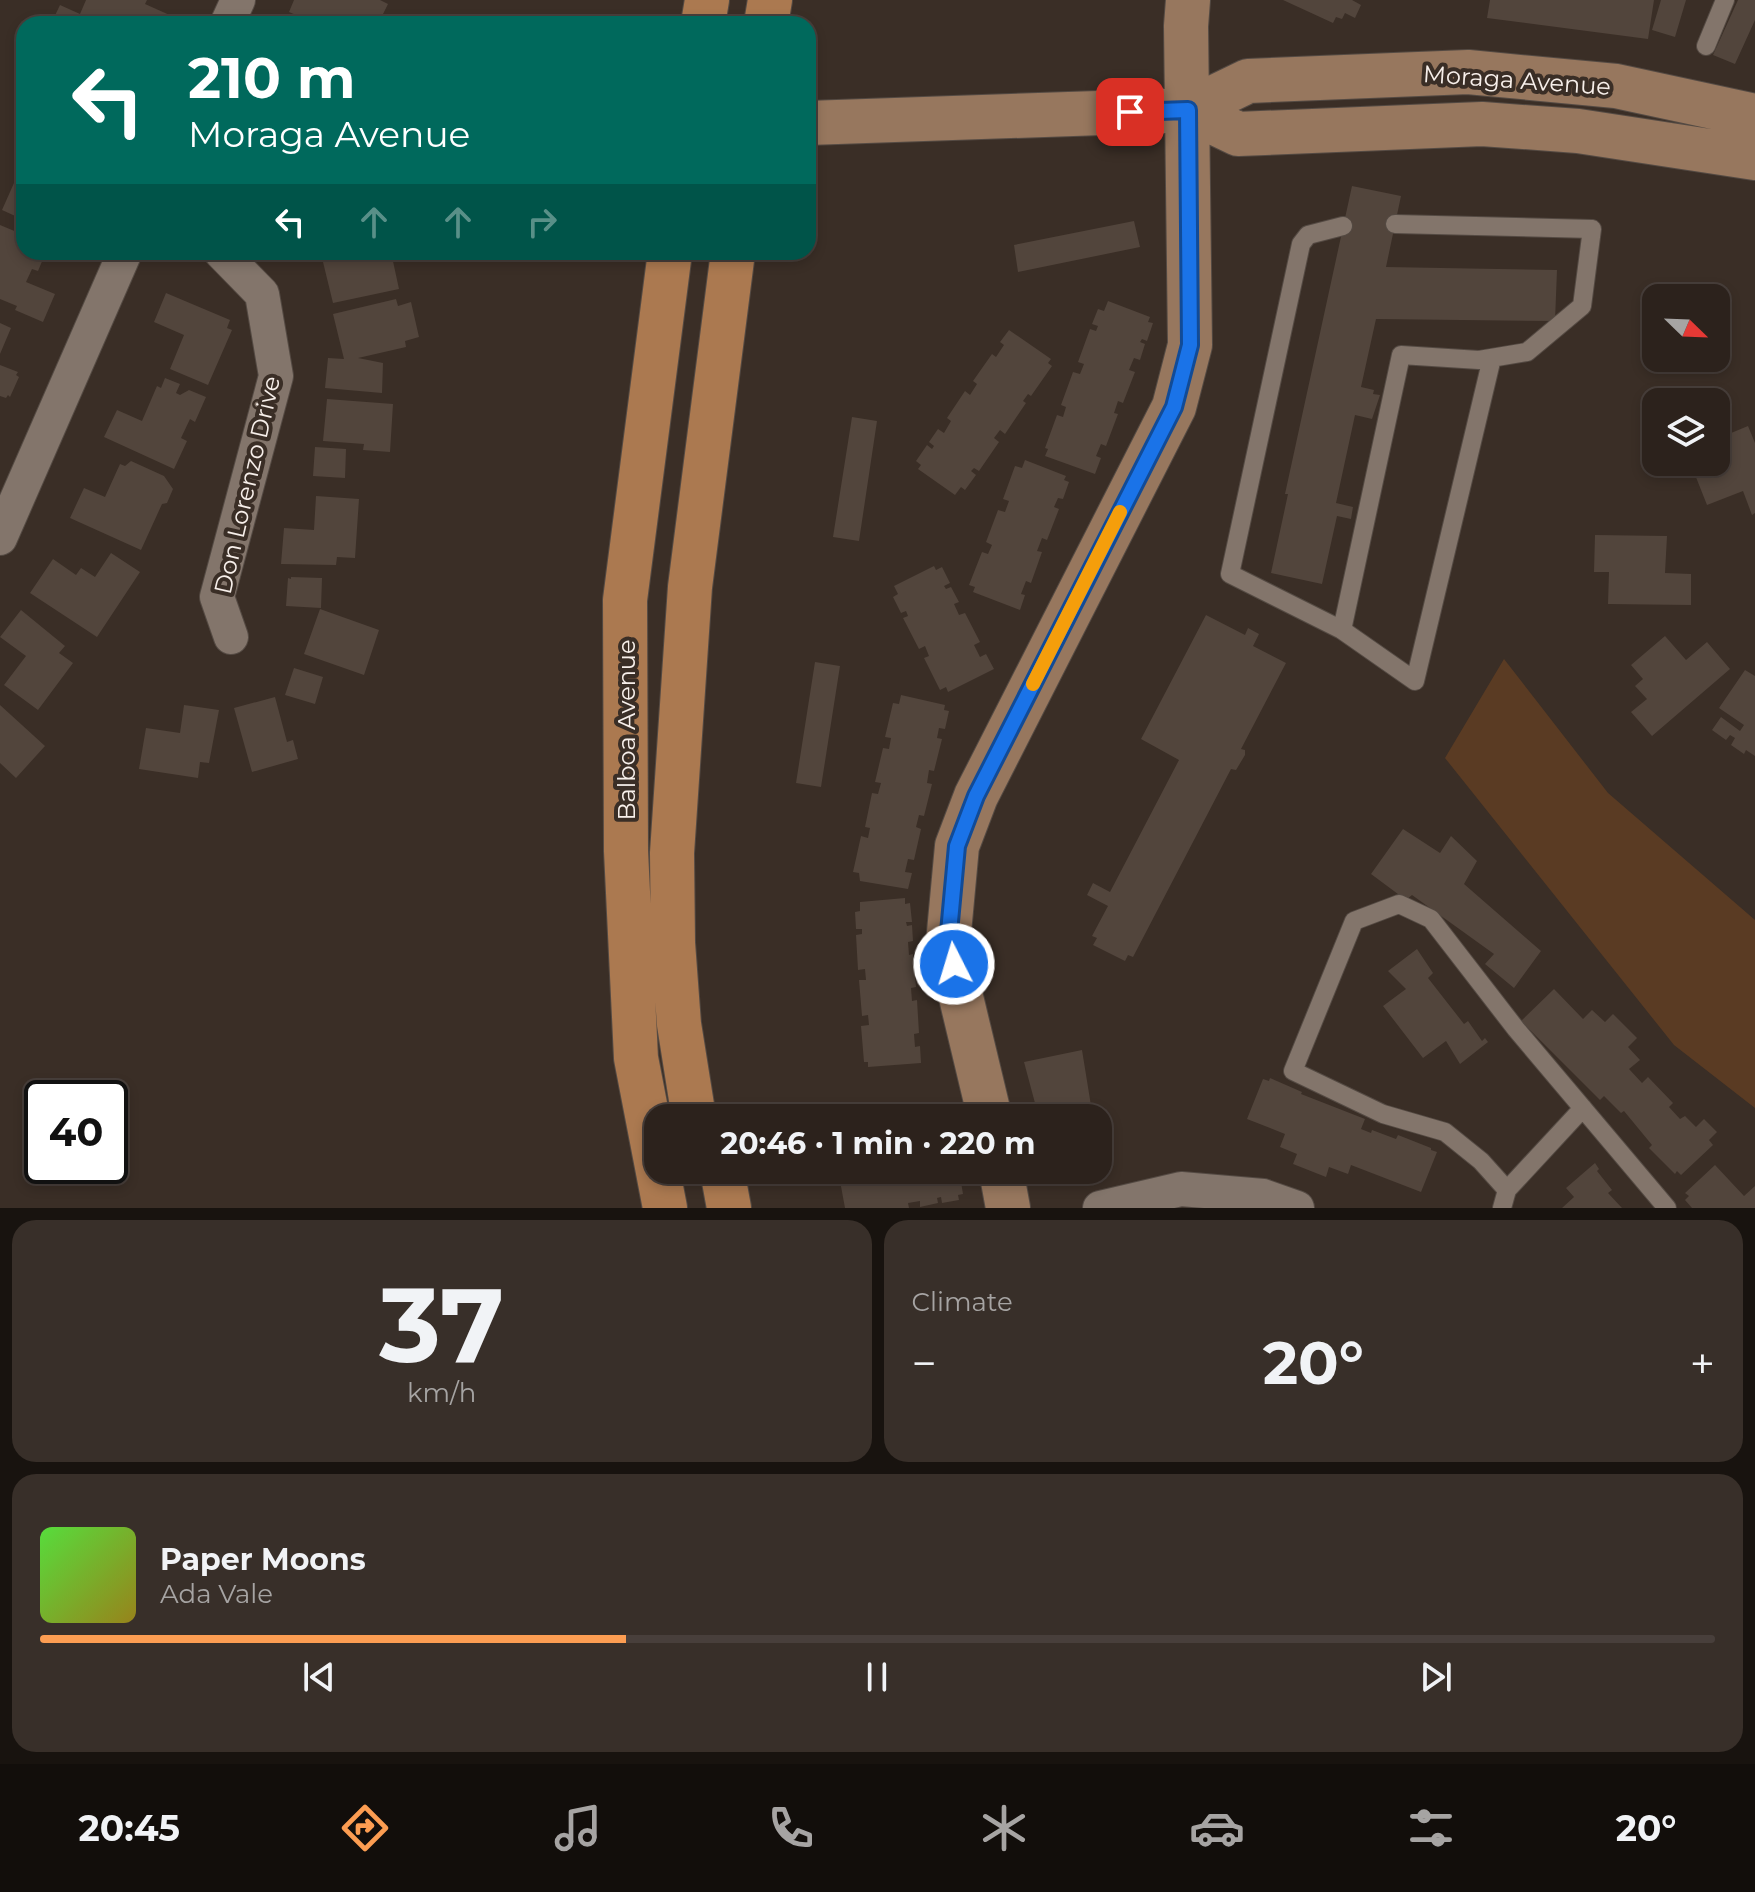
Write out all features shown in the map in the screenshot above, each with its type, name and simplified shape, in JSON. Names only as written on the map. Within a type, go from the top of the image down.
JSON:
[{"type":"main road","points":[[987,1104],[948,943],[957,846],[976,796],[1174,407],[1190,345],[1188,0]]},
{"type":"main road","name":"Moraga Avenue","points":[[816,123],[1188,110],[1248,81],[1468,72],[1616,86],[1755,116]]},
{"type":"main road","name":"Moraga Avenue","points":[[1188,110],[1238,134],[1482,124],[1578,131],[1755,158]]},
{"type":"main road","name":"Balboa Avenue","points":[[665,1208],[636,1058],[626,851],[625,600],[669,260]]},
{"type":"main road","name":"Balboa Avenue","points":[[694,1104],[679,1024],[673,943],[672,853],[690,587],[732,260]]},
{"type":"main road","points":[[707,1184],[711,1208]]},
{"type":"main road","points":[[725,1184],[729,1208]]},
{"type":"main road","points":[[1004,1184],[1008,1208]]},
{"type":"street","points":[[0,538],[122,260]]},
{"type":"street","name":"Don Lorenzo Drive","points":[[229,260],[262,294],[276,376],[217,597],[231,637]]},
{"type":"street","points":[[1100,1208],[1181,1189],[1263,1196],[1297,1208]]},
{"type":"lane","points":[[1706,46],[1725,0]]},
{"type":"lane","points":[[1342,630],[1401,355],[1479,360],[1527,352],[1582,306],[1592,229],[1395,224]]},
{"type":"lane","points":[[1343,226],[1308,235],[1301,244],[1230,574],[1342,630],[1415,681],[1492,358]]},
{"type":"lane","points":[[1583,1108],[1504,1199],[1481,1161],[1445,1132],[1383,1114],[1293,1071],[1354,921],[1399,904],[1431,919],[1516,1029],[1583,1108],[1667,1208]]},
{"type":"shaded area","points":[[1504,659],[1608,793],[1755,920],[1755,1108],[1674,1045],[1445,758]]},
{"type":"building","points":[[86,0],[147,0],[145,4],[172,16],[55,16],[60,5],[80,14]]},
{"type":"building","points":[[294,0],[380,0],[388,4],[384,16],[298,16],[289,12]]},
{"type":"building","points":[[1283,0],[1352,0],[1361,5],[1355,18],[1345,13],[1342,19],[1336,17],[1333,23]]},
{"type":"building","points":[[1490,0],[1654,0],[1648,39],[1487,18]]},
{"type":"building","points":[[1661,0],[1686,0],[1675,37],[1652,30]]},
{"type":"building","points":[[1738,0],[1755,0],[1755,20],[1735,64],[1713,55]]},
{"type":"building","points":[[16,178],[16,216],[2,210]]},
{"type":"building","points":[[1352,186],[1401,196],[1386,267],[1557,270],[1555,321],[1376,319],[1361,387],[1380,395],[1372,419],[1355,415],[1336,503],[1353,507],[1351,519],[1337,516],[1322,584],[1271,573],[1288,494],[1285,494]]},
{"type":"building","points":[[1134,221],[1140,247],[1018,272],[1014,245]]},
{"type":"building","points":[[0,225],[16,232],[16,260],[43,260],[38,271],[32,269],[26,282],[55,294],[43,322],[15,310],[17,306],[0,299]]},
{"type":"building","points":[[393,260],[399,289],[333,303],[323,262]]},
{"type":"building","points":[[166,293],[230,320],[227,328],[232,330],[208,385],[170,369],[184,335],[154,322]]},
{"type":"building","points":[[396,299],[398,306],[411,302],[419,337],[405,341],[406,347],[358,358],[383,363],[382,393],[325,388],[328,358],[344,359],[333,314]]},
{"type":"building","points":[[1108,301],[1150,317],[1148,322],[1153,323],[1147,341],[1142,339],[1140,342],[1145,344],[1140,360],[1134,358],[1129,370],[1135,372],[1123,403],[1118,401],[1114,413],[1118,414],[1106,446],[1101,444],[1096,456],[1101,458],[1095,474],[1045,456],[1048,449],[1045,448],[1057,415],[1063,417],[1066,407],[1061,405],[1073,372],[1080,374],[1084,364],[1078,362],[1090,329],[1096,331],[1098,326],[1092,324],[1098,309],[1104,311]]},
{"type":"building","points":[[0,323],[11,328],[0,354]]},
{"type":"building","points":[[1009,330],[1051,359],[1048,363],[1052,366],[1031,396],[1028,394],[1023,401],[1026,403],[1005,434],[1000,430],[994,438],[999,442],[979,471],[974,468],[971,471],[976,475],[965,490],[961,487],[955,495],[918,469],[921,465],[916,461],[927,445],[932,449],[934,446],[929,442],[938,429],[944,433],[951,421],[947,418],[965,391],[970,395],[977,384],[973,381],[992,354],[996,357],[1004,345],[1000,342]]},
{"type":"building","points":[[0,365],[18,372],[16,375],[19,377],[10,397],[8,395],[6,398],[0,396]]},
{"type":"building","points":[[165,378],[180,384],[176,393],[180,395],[189,390],[206,397],[195,422],[190,419],[181,438],[187,441],[174,469],[104,437],[117,410],[142,421],[157,386],[161,388]]},
{"type":"building","points":[[327,399],[393,404],[390,452],[363,450],[364,444],[323,441]]},
{"type":"building","points":[[852,417],[877,421],[859,541],[833,537]]},
{"type":"building","points":[[1748,426],[1755,443],[1755,513],[1752,515],[1743,491],[1707,505],[1696,476],[1730,476],[1730,433]]},
{"type":"building","points":[[315,447],[346,449],[345,478],[313,476]]},
{"type":"building","points":[[1025,460],[1066,476],[1064,480],[1069,482],[1063,499],[1058,498],[1054,507],[1059,509],[1047,540],[1042,538],[1037,551],[1042,552],[1031,583],[1026,581],[1021,594],[1025,595],[1020,610],[973,592],[975,587],[969,585],[982,552],[988,554],[992,545],[986,542],[998,510],[1005,512],[1009,501],[1003,499],[1015,466],[1022,468]]},
{"type":"building","points":[[131,461],[164,476],[173,489],[167,503],[162,504],[141,550],[70,518],[84,488],[105,497],[120,464],[125,466]]},
{"type":"building","points":[[316,496],[359,499],[355,558],[337,557],[336,565],[281,564],[284,528],[314,530]]},
{"type":"building","points":[[1595,535],[1667,536],[1665,573],[1691,574],[1691,605],[1608,604],[1609,572],[1594,572]]},
{"type":"building","points":[[111,553],[140,572],[97,637],[30,593],[53,559],[76,575],[81,568],[95,577]]},
{"type":"building","points":[[934,566],[936,570],[942,567],[950,583],[944,586],[946,589],[951,587],[959,602],[954,604],[959,615],[965,613],[980,642],[974,645],[980,657],[986,654],[994,669],[948,692],[946,687],[940,690],[924,658],[929,656],[925,646],[919,649],[903,618],[908,616],[906,611],[901,613],[893,597],[898,594],[894,586]]},
{"type":"building","points":[[288,578],[322,578],[321,608],[286,606]]},
{"type":"building","points":[[320,609],[379,630],[364,675],[304,654]]},
{"type":"building","points":[[21,610],[65,646],[59,653],[73,663],[38,710],[4,685],[26,656],[0,637]]},
{"type":"building","points":[[1206,615],[1245,635],[1248,628],[1259,634],[1253,646],[1286,663],[1241,749],[1245,750],[1245,755],[1236,770],[1231,769],[1133,957],[1128,955],[1125,961],[1093,945],[1097,938],[1092,936],[1108,906],[1087,895],[1093,883],[1110,892],[1179,760],[1141,739]]},
{"type":"building","points":[[1665,636],[1686,660],[1707,642],[1730,669],[1652,736],[1631,712],[1647,699],[1635,686],[1643,679],[1631,665]]},
{"type":"building","points":[[815,662],[840,666],[821,787],[796,783]]},
{"type":"building","points":[[294,668],[323,677],[315,704],[285,695]]},
{"type":"building","points":[[1745,670],[1755,676],[1755,756],[1746,750],[1744,754],[1731,745],[1735,738],[1730,735],[1726,740],[1712,730],[1721,717],[1740,731],[1744,725],[1719,708]]},
{"type":"building","points":[[901,695],[945,705],[944,710],[949,711],[945,729],[939,728],[937,738],[942,739],[934,771],[929,770],[927,783],[932,784],[924,816],[919,815],[916,827],[921,829],[914,860],[908,859],[905,872],[912,873],[908,889],[860,881],[859,873],[853,872],[861,836],[868,838],[870,828],[865,827],[872,793],[878,794],[881,783],[875,782],[883,748],[889,749],[891,738],[885,737],[893,703],[899,704]]},
{"type":"building","points":[[275,697],[287,742],[293,740],[298,759],[252,772],[234,708]]},
{"type":"building","points":[[0,705],[45,746],[16,778],[0,763]]},
{"type":"building","points":[[184,705],[219,710],[209,763],[200,762],[198,778],[139,769],[146,728],[180,733]]},
{"type":"building","points":[[1403,829],[1440,853],[1451,836],[1477,861],[1464,884],[1541,951],[1514,988],[1485,964],[1494,954],[1412,895],[1406,900],[1371,874]]},
{"type":"building","points":[[905,898],[905,904],[910,903],[912,922],[906,922],[907,926],[912,925],[913,941],[908,942],[909,955],[913,954],[916,987],[911,988],[912,1001],[917,1000],[919,1033],[914,1034],[915,1047],[920,1046],[921,1063],[868,1067],[868,1062],[864,1062],[861,1026],[869,1025],[868,1015],[862,1016],[859,980],[866,980],[865,969],[858,970],[856,935],[862,934],[862,929],[856,929],[855,912],[860,911],[860,902]]},
{"type":"building","points":[[1417,949],[1433,973],[1428,978],[1464,1024],[1468,1021],[1482,1041],[1485,1038],[1488,1042],[1460,1064],[1446,1041],[1423,1058],[1383,1006],[1406,989],[1388,971]]},
{"type":"building","points":[[1554,989],[1583,1019],[1592,1010],[1605,1022],[1613,1014],[1637,1038],[1628,1047],[1640,1060],[1629,1069],[1642,1083],[1648,1077],[1673,1103],[1669,1107],[1680,1119],[1685,1116],[1696,1127],[1704,1119],[1717,1132],[1709,1140],[1713,1145],[1681,1175],[1677,1171],[1675,1174],[1649,1148],[1652,1145],[1624,1111],[1621,1113],[1604,1096],[1600,1100],[1521,1021]]},
{"type":"building","points":[[1082,1050],[1091,1104],[1035,1104],[1024,1062]]},
{"type":"building","points":[[1270,1078],[1301,1094],[1365,1119],[1361,1129],[1396,1139],[1398,1135],[1437,1152],[1421,1192],[1351,1165],[1348,1174],[1329,1167],[1326,1177],[1293,1164],[1297,1154],[1280,1147],[1285,1134],[1247,1119],[1263,1079],[1269,1081]]},
{"type":"building","points":[[1595,1163],[1599,1169],[1597,1171],[1612,1190],[1608,1193],[1622,1208],[1562,1208],[1574,1197],[1566,1188]]},
{"type":"building","points":[[1715,1165],[1744,1196],[1755,1186],[1755,1208],[1692,1208],[1685,1200],[1689,1196],[1685,1193]]},
{"type":"building","points":[[841,1184],[961,1184],[963,1194],[958,1195],[959,1200],[942,1203],[941,1197],[937,1198],[938,1203],[920,1207],[920,1201],[908,1203],[909,1208],[845,1208]]},
{"type":"slow traffic","points":[[1033,684],[1120,512]]},
{"type":"route","points":[[954,964],[948,943],[957,846],[976,796],[1174,407],[1190,345],[1188,110],[1130,112]]}]
